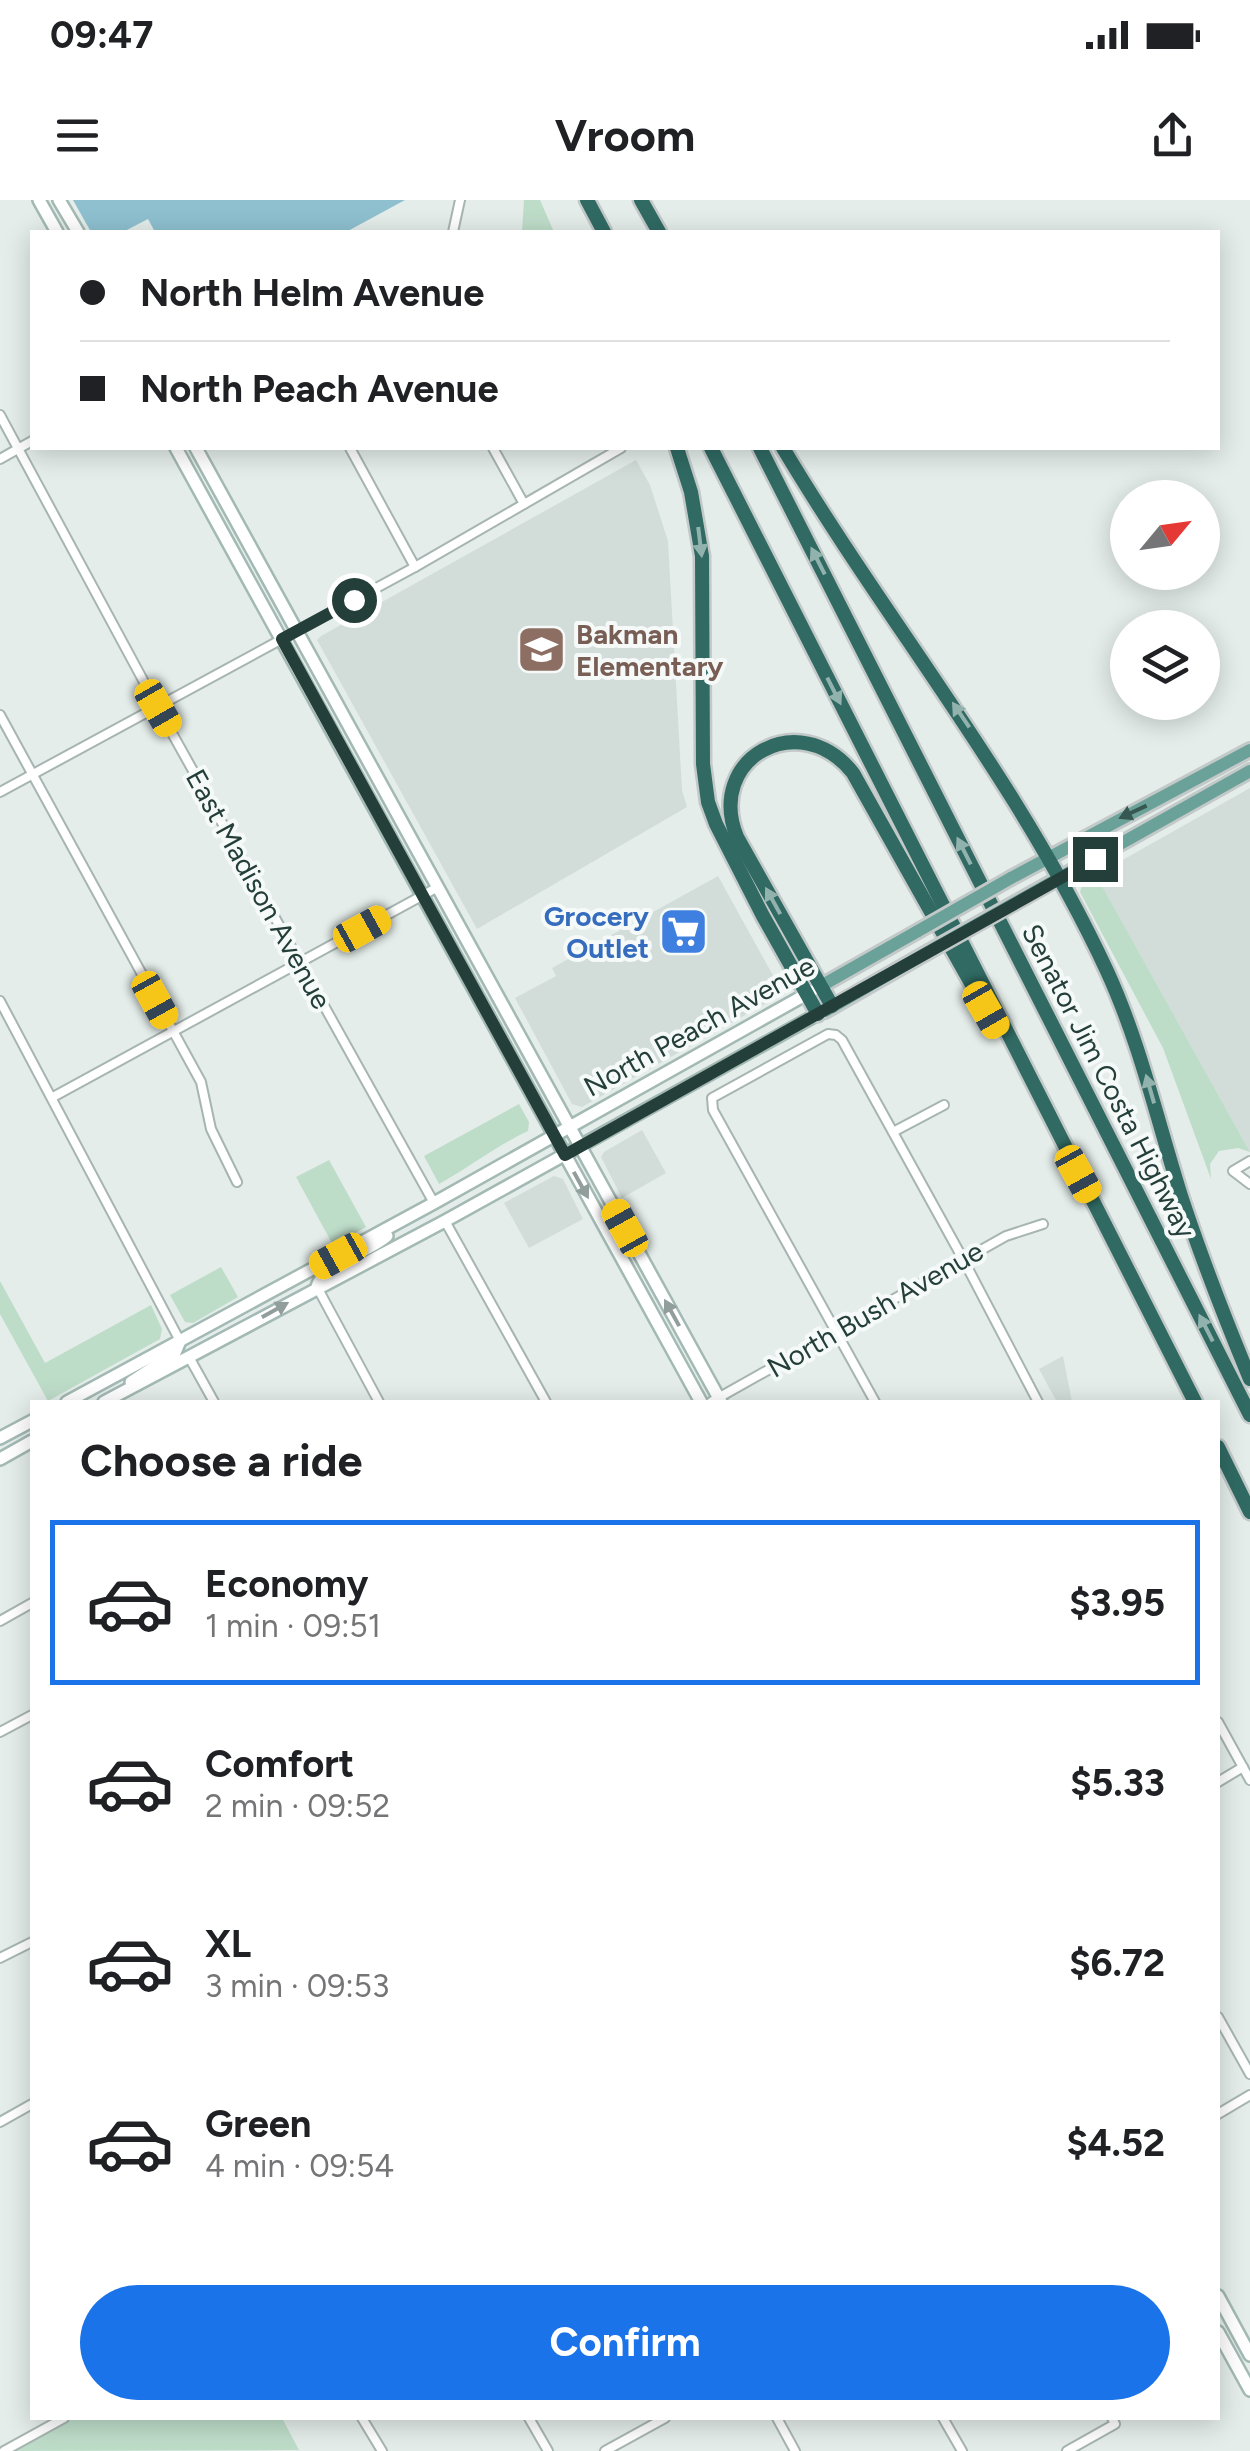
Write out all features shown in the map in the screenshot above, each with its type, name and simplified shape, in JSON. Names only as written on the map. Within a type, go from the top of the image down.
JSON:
[{"type":"highway","points":[[584,200],[592,230]]},
{"type":"highway","points":[[584,200],[603,230]]},
{"type":"highway","points":[[638,200],[651,230]]},
{"type":"highway","points":[[638,200],[658,230]]},
{"type":"highway","points":[[678,450],[692,492],[702,556],[703,764],[708,802],[764,916],[814,990]]},
{"type":"highway","points":[[713,450],[1194,1400]]},
{"type":"highway","name":"Senator Jim Costa Highway","points":[[761,450],[1250,1415]]},
{"type":"highway","points":[[784,450],[975,736],[1048,858],[1106,969],[1126,1016],[1183,1201],[1250,1380]]},
{"type":"highway","points":[[825,1010],[730,814],[734,784],[746,764],[771,746],[795,740],[826,748],[853,773],[1097,1206]]},
{"type":"highway","points":[[1220,1451],[1250,1512]]},
{"type":"main road","points":[[39,200],[56,230]]},
{"type":"main road","points":[[59,200],[77,230]]},
{"type":"main road","points":[[177,450],[700,1400]]},
{"type":"main road","points":[[197,450],[716,1400]]},
{"type":"main road","points":[[1212,793],[1212,783],[1240,765],[1250,750]]},
{"type":"main road","name":"North Peach Avenue","points":[[71,1400],[434,1204],[1011,878],[1250,750]]},
{"type":"main road","name":"North Peach Avenue","points":[[108,1400],[581,1147],[1250,771]]},
{"type":"main road","points":[[1163,820],[1175,802],[1200,786],[1202,777]]},
{"type":"main road","points":[[316,1288],[321,1276],[380,1241],[396,1224]]},
{"type":"main road","points":[[123,1392],[136,1376],[174,1352],[180,1341]]},
{"type":"main road","points":[[0,1438],[30,1422]]},
{"type":"main road","points":[[0,1459],[30,1442]]},
{"type":"main road","points":[[1220,2300],[1250,2354]]},
{"type":"main road","points":[[1220,2336],[1250,2390]]},
{"type":"street","points":[[452,230],[459,203]]},
{"type":"street","name":"East Madison Avenue","points":[[0,415],[434,1204]]},
{"type":"street","points":[[0,459],[30,442]]},
{"type":"street","points":[[351,450],[415,567]]},
{"type":"street","points":[[495,450],[524,504]]},
{"type":"street","points":[[0,792],[415,567],[618,450]]},
{"type":"street","points":[[0,715],[201,1082],[211,1129],[236,1182]]},
{"type":"street","points":[[53,1097],[438,886]]},
{"type":"street","points":[[0,1000],[180,1341]]},
{"type":"street","points":[[874,1400],[712,1110],[712,1098],[822,1037],[836,1035],[964,1259],[1037,1400]]},
{"type":"street","points":[[894,1132],[944,1105]]},
{"type":"street","points":[[1250,1161],[1233,1170],[1250,1184]]},
{"type":"street","points":[[445,1221],[545,1400]]},
{"type":"street","name":"North Bush Avenue","points":[[719,1400],[1006,1236],[1043,1224]]},
{"type":"street","points":[[316,1288],[378,1400]]},
{"type":"street","points":[[189,1357],[213,1400]]},
{"type":"street","points":[[0,1621],[30,1604]]},
{"type":"street","points":[[0,1732],[30,1715]]},
{"type":"street","points":[[1220,1726],[1250,1780]]},
{"type":"street","points":[[1220,1781],[1242,1767]]},
{"type":"street","points":[[0,1958],[30,1943]]},
{"type":"street","points":[[1220,2022],[1250,2074]]},
{"type":"street","points":[[1220,2113],[1250,2096]]},
{"type":"street","points":[[0,2122],[30,2105]]},
{"type":"street","points":[[4,2451],[60,2420]]},
{"type":"street","points":[[363,2420],[382,2451]]},
{"type":"street","points":[[530,2420],[548,2451]]},
{"type":"street","points":[[605,2451],[661,2420]]},
{"type":"street","points":[[778,2420],[795,2451]]},
{"type":"street","points":[[945,2420],[962,2451]]},
{"type":"street","points":[[1067,2451],[1114,2421]]},
{"type":"shaded area","name":"Bakman Elementary","points":[[636,460],[650,485],[668,541],[682,790],[687,807],[477,929],[317,640]]},
{"type":"shaded area","points":[[1250,788],[1250,1152],[1096,875]]},
{"type":"shaded area","points":[[718,876],[781,990],[779,996],[582,1107],[572,1104],[515,998],[556,976],[552,968]]},
{"type":"shaded area","points":[[642,1130],[666,1173],[622,1198],[601,1157]]},
{"type":"shaded area","points":[[554,1176],[563,1179],[583,1219],[529,1248],[504,1203]]},
{"type":"shaded area","points":[[1063,1356],[1072,1400],[1056,1400],[1039,1369]]},
{"type":"green space","points":[[524,200],[540,200],[553,230],[522,230]]},
{"type":"green space","points":[[1096,875],[1250,1152],[1238,1148],[1219,1151],[1210,1164],[1211,1179],[1163,1048],[1080,892],[1083,882]]},
{"type":"green space","points":[[519,1104],[529,1122],[528,1131],[439,1184],[424,1156]]},
{"type":"green space","points":[[329,1160],[366,1227],[333,1245],[296,1177]]},
{"type":"green space","points":[[221,1267],[238,1297],[193,1323],[185,1322],[170,1295]]},
{"type":"green space","points":[[0,1281],[45,1363],[151,1305],[162,1329],[160,1339],[47,1400],[0,1314]]},
{"type":"green space","points":[[61,2420],[283,2420],[299,2450],[4,2451]]},
{"type":"water","points":[[73,200],[405,200],[350,230],[154,230],[148,219],[127,230],[90,230]]},
{"type":"place","name":"Bakman Elementary","points":[[541,650]]},
{"type":"place","name":"Grocery Outlet","points":[[684,932]]},
{"type":"route","points":[[354,600],[282,639],[565,1155],[1095,859]]}]
